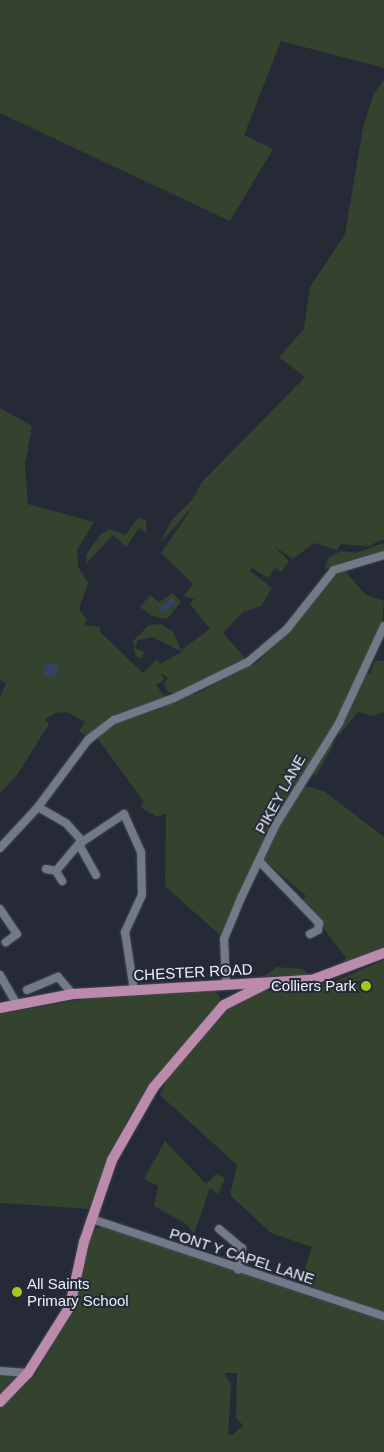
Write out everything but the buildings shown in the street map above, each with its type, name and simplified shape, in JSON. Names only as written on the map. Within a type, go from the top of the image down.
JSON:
[{"type":"main road","name":"CHESTER ROAD","points":[[0,1008],[73,994],[312,980],[384,953]]},
{"type":"main road","points":[[0,1402],[28,1373],[70,1306],[92,1219],[112,1160],[153,1088],[224,1005],[268,983]]},
{"type":"main road","points":[[224,1005],[226,984]]},
{"type":"street","points":[[0,848],[38,807],[74,754],[114,720],[174,698],[248,662],[287,629],[315,590],[334,570],[384,555]]},
{"type":"street","name":"PIKEY LANE","points":[[226,984],[224,939],[275,826],[344,715],[384,626]]},
{"type":"street","points":[[38,807],[66,823],[81,843],[96,875]]},
{"type":"street","points":[[56,871],[81,843],[124,814],[141,852],[142,895],[125,932],[134,990]]},
{"type":"street","points":[[260,862],[319,923],[318,930],[310,934]]},
{"type":"street","points":[[46,869],[56,871]]},
{"type":"street","points":[[56,871],[62,882]]},
{"type":"street","points":[[0,909],[17,934],[6,942]]},
{"type":"street","points":[[0,975],[17,1005]]},
{"type":"street","points":[[27,990],[58,976],[73,994]]},
{"type":"street","name":"PONT Y CAPEL LANE","points":[[92,1219],[238,1270],[384,1316]]},
{"type":"street","points":[[219,1229],[242,1248],[238,1270]]},
{"type":"street","points":[[0,1371],[28,1373]]},
{"type":"green space","points":[[0,0],[384,0],[384,68],[281,41],[244,135],[273,149],[230,221],[0,113]]},
{"type":"green space","points":[[384,80],[384,539],[368,546],[341,544],[337,550],[314,543],[293,559],[274,546],[289,561],[281,572],[275,568],[268,578],[252,568],[250,571],[272,588],[261,606],[243,612],[223,633],[246,659],[189,688],[194,695],[258,662],[330,580],[344,570],[366,595],[384,601],[382,627],[363,674],[370,674],[375,661],[384,661],[384,712],[374,716],[358,712],[340,734],[332,729],[325,738],[332,738],[333,746],[317,774],[299,779],[297,784],[324,791],[384,837],[384,951],[337,968],[346,958],[302,900],[306,896],[263,859],[274,836],[221,936],[165,886],[166,813],[157,817],[140,807],[144,802],[97,738],[118,722],[161,708],[153,702],[112,715],[87,736],[79,731],[85,722],[67,712],[55,713],[45,720],[49,724],[17,775],[0,793],[0,696],[6,684],[0,680],[0,408],[32,426],[25,465],[28,504],[94,522],[77,550],[78,566],[88,583],[79,609],[87,620],[85,625],[100,627],[100,632],[143,673],[157,659],[160,664],[182,652],[153,637],[138,640],[135,648],[144,652],[142,658],[136,657],[133,641],[149,625],[161,624],[173,632],[181,650],[210,629],[190,604],[194,599],[184,596],[193,584],[161,553],[195,504],[161,542],[171,521],[193,499],[201,483],[305,377],[279,357],[304,329],[310,287],[345,234],[363,127],[374,93]],"holes":[[[161,673],[168,678],[164,684],[168,692],[175,694],[164,696],[156,685],[164,680]]]},
{"type":"green space","points":[[138,518],[146,520],[147,533],[139,528],[126,547],[113,535],[87,563],[86,555],[99,536],[109,529],[125,535]]},
{"type":"green space","points":[[384,543],[384,551],[324,569],[329,557],[341,551],[356,553]]},
{"type":"green space","points":[[173,593],[181,602],[167,619],[152,616],[140,607],[150,595],[159,602]]},
{"type":"green space","points":[[384,960],[384,1312],[299,1286],[312,1247],[271,1233],[230,1195],[237,1165],[160,1095],[172,1070],[225,1009],[261,992],[333,982]]},
{"type":"green space","points":[[276,967],[302,969],[310,975],[265,976]]},
{"type":"green space","points":[[213,989],[220,997],[219,1004],[132,1111],[88,1209],[0,1203],[0,1014],[101,996]]},
{"type":"green space","points":[[165,1141],[206,1184],[216,1174],[225,1178],[218,1194],[210,1188],[194,1234],[186,1224],[154,1206],[158,1186],[144,1179]]},
{"type":"green space","points":[[102,1226],[384,1320],[384,1452],[0,1452],[0,1409],[35,1375],[55,1339],[93,1230]],"holes":[[[224,1373],[237,1373],[236,1418],[243,1425],[233,1435],[228,1434],[231,1384]]]},
{"type":"green space","points":[[0,1375],[17,1377],[0,1396]]},
{"type":"water","points":[[172,598],[175,603],[164,612],[157,609]]},
{"type":"water","points":[[48,663],[54,663],[58,670],[54,677],[48,677],[44,673],[44,667]]},
{"type":"place","name":"Colliers Park","points":[[366,986]]},
{"type":"place","name":"All Saints Primary School","points":[[17,1292]]}]
